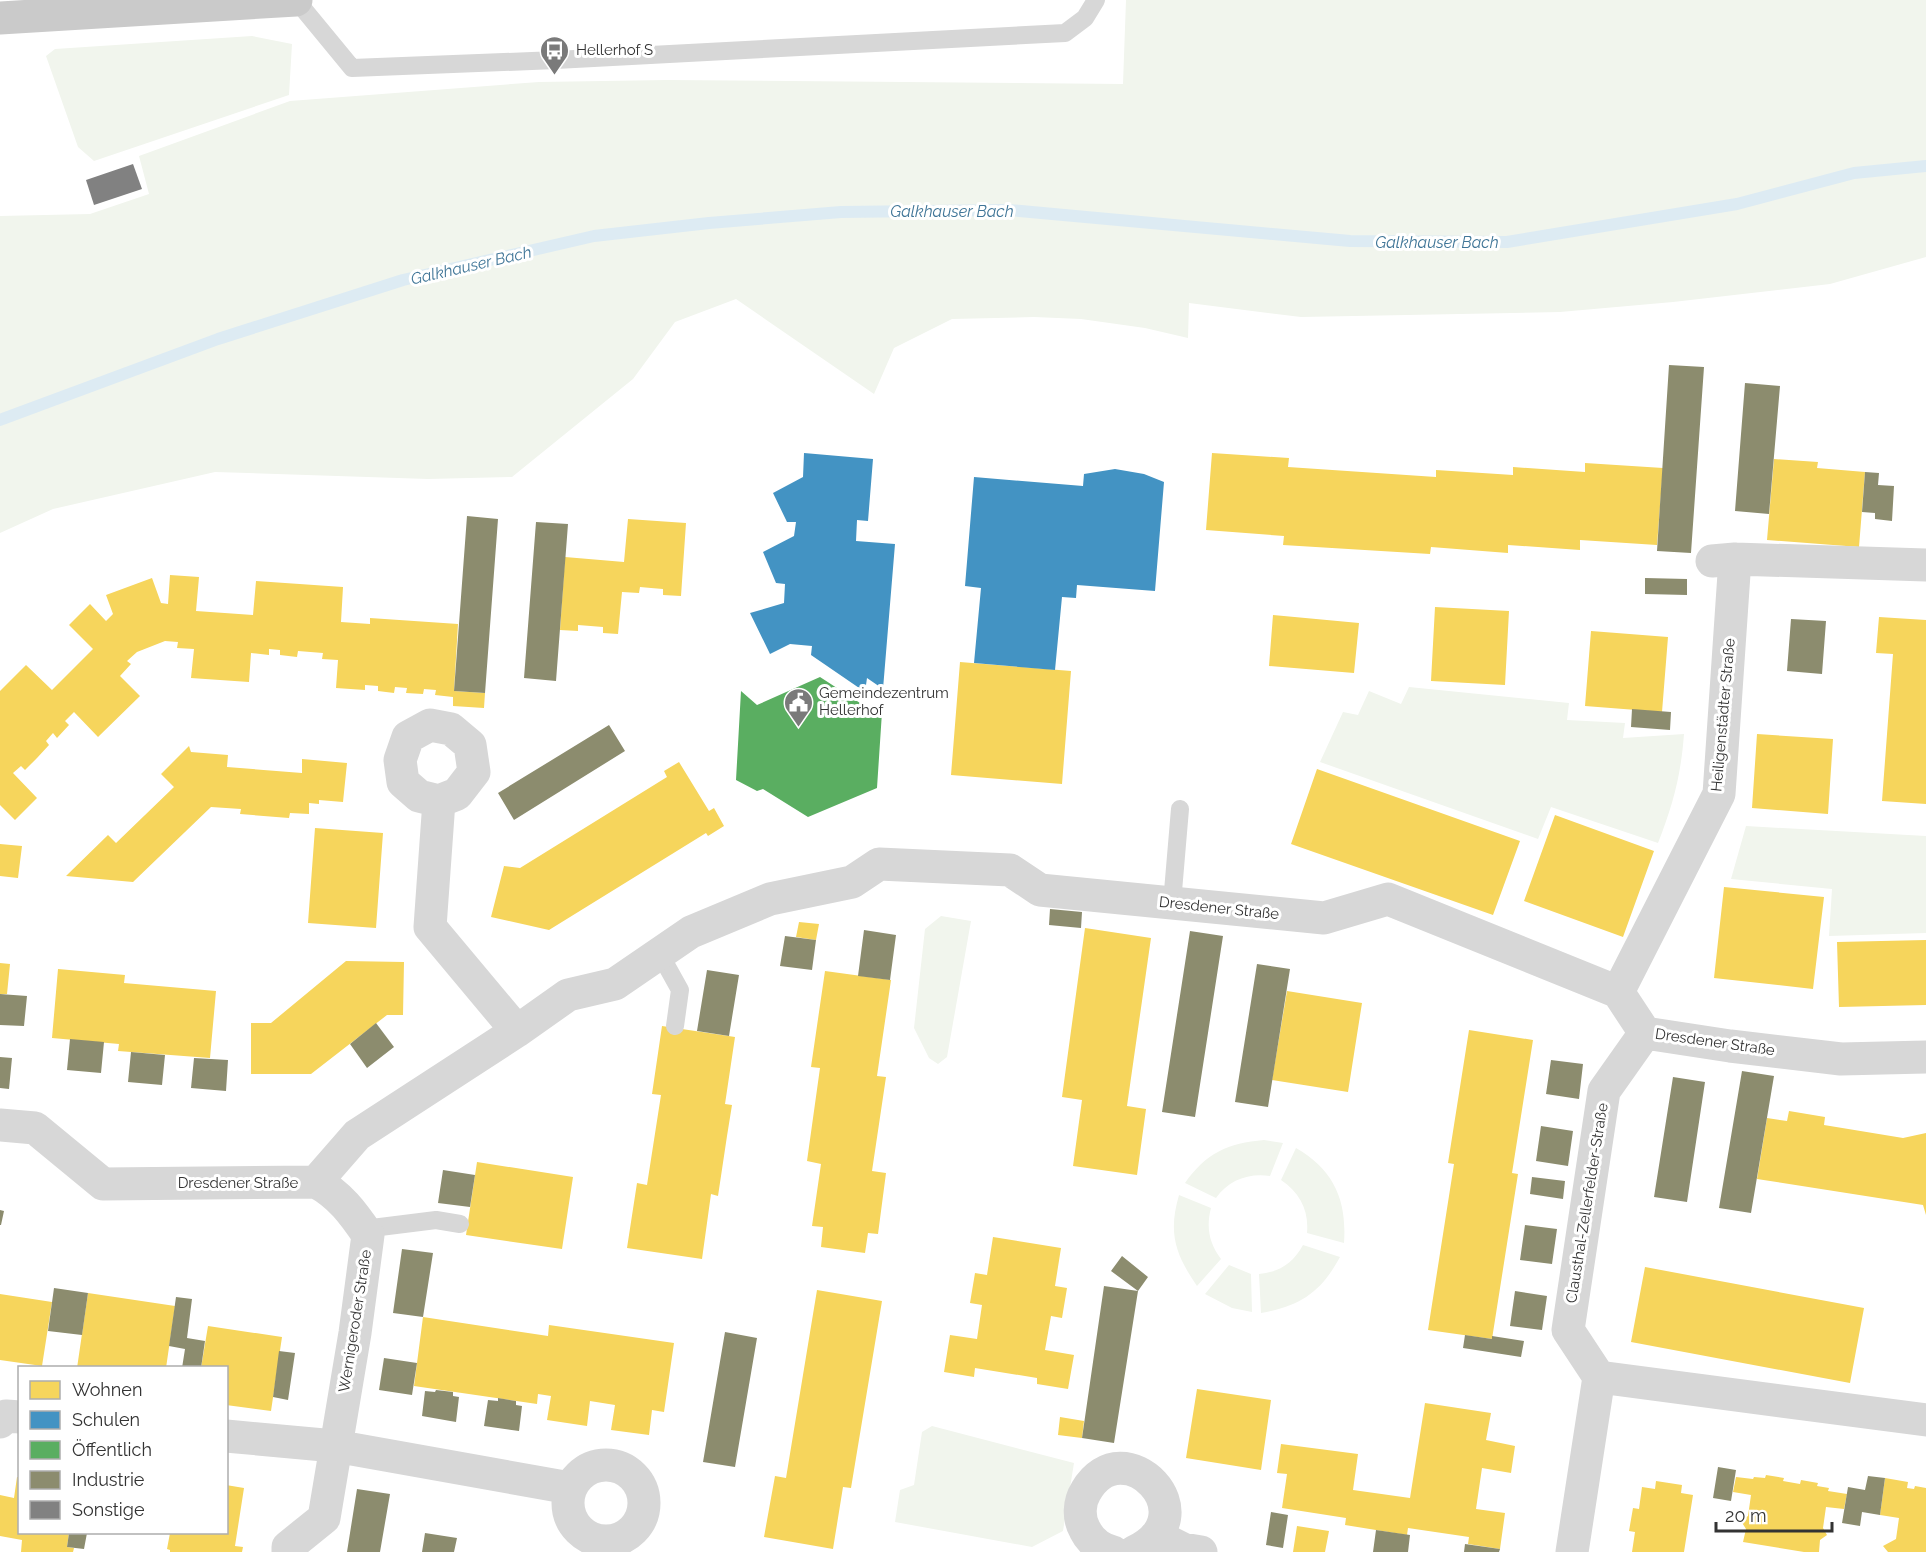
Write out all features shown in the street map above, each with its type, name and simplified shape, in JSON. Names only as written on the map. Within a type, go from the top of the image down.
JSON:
[{"type":"main road","points":[[0,18],[296,0]]},
{"type":"street","name":"Heiligenstädter Straße","points":[[1618,992],[1719,794],[1723,560],[1926,565]]},
{"type":"street","points":[[439,801],[430,927],[517,1031]]},
{"type":"street","name":"Dresdener Straße","points":[[0,1125],[35,1128],[103,1184],[316,1182],[357,1135],[517,1031],[567,995],[615,984],[690,932],[770,899],[852,882],[879,864],[1010,870],[1040,890],[1324,918],[1388,899],[1618,992],[1645,1033],[1841,1059],[1926,1057]]},
{"type":"street","name":"Clausthal-Zellerfelder-Straße","points":[[1599,1377],[1568,1330],[1604,1091],[1645,1033]]},
{"type":"street","name":"Wernigeroder Straße","points":[[288,1552],[288,1547],[324,1518],[357,1322],[368,1235],[350,1208],[330,1190],[316,1182]]},
{"type":"street","points":[[1572,1552],[1599,1377],[1926,1420]]},
{"type":"street","points":[[0,1422],[6,1416],[18,1417]]},
{"type":"street","points":[[228,1436],[335,1446],[570,1488]]},
{"type":"street","points":[[1113,1552],[1104,1550],[1088,1536],[1081,1518],[1080,1505],[1084,1492],[1092,1482],[1111,1470],[1132,1470],[1145,1475],[1156,1484],[1163,1496],[1165,1510],[1163,1524],[1145,1544]]},
{"type":"street","points":[[1145,1544],[1201,1552]]},
{"type":"lane","points":[[296,0],[352,68],[556,60],[1065,33],[1085,18],[1096,0]]},
{"type":"lane","points":[[1172,903],[1180,809]]},
{"type":"lane","points":[[660,954],[681,990],[675,1026]]},
{"type":"lane","points":[[364,1229],[436,1220],[460,1224]]},
{"type":"shaded area","points":[[1126,0],[1926,0],[1926,257],[1830,284],[1560,312],[1301,317],[1189,303],[1188,338],[1145,328],[1081,319],[1034,317],[952,319],[894,348],[874,394],[736,299],[675,322],[633,379],[512,477],[428,479],[215,472],[53,509],[0,533],[0,216],[90,214],[149,194],[139,156],[290,101],[539,82],[667,80],[1123,84]]},
{"type":"shaded area","points":[[252,36],[292,44],[289,95],[94,161],[78,147],[46,56],[55,49]]},
{"type":"shaded area","points":[[1409,687],[1569,703],[1567,720],[1625,723],[1623,738],[1684,734],[1676,790],[1658,843],[1551,807],[1538,839],[1320,762],[1343,712],[1358,715],[1369,691],[1401,704]]},
{"type":"shaded area","points":[[1746,826],[1926,836],[1926,933],[1829,936],[1832,889],[1731,879]]},
{"type":"shaded area","points":[[941,916],[971,921],[947,1057],[938,1064],[929,1058],[914,1028],[925,929]]},
{"type":"shaded area","points":[[1264,1140],[1283,1143],[1270,1176],[1240,1179],[1233,1182],[1216,1198],[1185,1183],[1201,1164],[1219,1151],[1251,1141]]},
{"type":"shaded area","points":[[1296,1148],[1320,1166],[1329,1176],[1343,1213],[1344,1243],[1307,1233],[1305,1210],[1302,1203],[1281,1180]]},
{"type":"shaded area","points":[[1179,1195],[1211,1208],[1210,1235],[1221,1259],[1197,1286],[1183,1264],[1176,1243],[1174,1221]]},
{"type":"shaded area","points":[[1303,1245],[1340,1257],[1325,1280],[1308,1296],[1288,1306],[1261,1313],[1259,1274],[1285,1266]]},
{"type":"shaded area","points":[[1229,1265],[1251,1274],[1252,1312],[1232,1308],[1205,1294]]},
{"type":"shaded area","points":[[932,1426],[1074,1463],[1063,1531],[1032,1547],[895,1522],[900,1490],[914,1485],[922,1432]]},
{"type":"building: Wohnen","points":[[1212,453],[1289,458],[1288,467],[1436,477],[1436,470],[1513,475],[1513,467],[1585,472],[1585,463],[1663,468],[1657,545],[1580,540],[1580,550],[1508,545],[1508,553],[1431,547],[1430,554],[1283,545],[1284,536],[1206,530]]},
{"type":"building: Wohnen","points":[[1774,459],[1818,462],[1817,468],[1865,472],[1859,547],[1767,540]]},
{"type":"building: Wohnen","points":[[628,519],[686,523],[681,596],[663,595],[663,589],[640,587],[639,593],[622,592],[618,634],[603,633],[603,627],[578,625],[578,631],[560,630],[565,557],[624,562]]},
{"type":"building: Wohnen","points":[[170,575],[199,577],[196,611],[253,615],[256,581],[343,587],[341,622],[370,624],[370,618],[458,624],[454,691],[485,693],[484,708],[453,706],[453,697],[435,695],[436,690],[424,689],[423,694],[406,693],[407,688],[395,687],[394,693],[378,691],[378,686],[365,685],[365,690],[336,688],[338,660],[322,659],[323,653],[298,651],[297,657],[280,655],[280,650],[269,649],[269,655],[251,653],[249,682],[191,678],[194,649],[177,648],[178,642],[165,641],[137,652],[127,661],[131,664],[120,676],[140,696],[98,737],[74,712],[65,721],[69,725],[57,738],[53,733],[46,741],[49,745],[25,770],[21,766],[13,773],[37,798],[15,820],[0,805],[0,691],[26,665],[52,690],[93,649],[69,625],[90,604],[106,621],[113,614],[106,595],[152,578],[161,603],[168,604]]},
{"type":"building: Wohnen","points":[[1435,607],[1509,611],[1505,685],[1431,681]]},
{"type":"building: Wohnen","points":[[1273,615],[1359,623],[1354,673],[1269,666]]},
{"type":"building: Wohnen","points":[[1879,617],[1926,620],[1926,804],[1882,801],[1893,654],[1876,653]]},
{"type":"building: Wohnen","points":[[1591,631],[1668,637],[1662,712],[1585,706]]},
{"type":"building: Wohnen","points":[[960,662],[1071,671],[1062,784],[951,775]]},
{"type":"building: Wohnen","points":[[1757,734],[1833,739],[1828,814],[1752,808]]},
{"type":"building: Wohnen","points":[[189,746],[191,752],[228,755],[227,767],[302,773],[302,759],[347,763],[343,802],[319,800],[319,804],[309,803],[309,814],[290,813],[289,818],[240,814],[241,809],[211,807],[133,882],[66,876],[108,835],[116,843],[174,787],[161,774]]},
{"type":"building: Wohnen","points":[[679,762],[709,811],[714,808],[724,826],[708,836],[706,833],[549,930],[491,917],[504,866],[520,868],[667,777],[664,771]]},
{"type":"building: Wohnen","points":[[1317,769],[1520,841],[1493,915],[1291,844]]},
{"type":"building: Wohnen","points":[[1555,815],[1654,851],[1623,937],[1524,901]]},
{"type":"building: Wohnen","points":[[315,828],[383,833],[376,928],[308,923]]},
{"type":"building: Wohnen","points":[[0,844],[22,846],[18,878],[0,876]]},
{"type":"building: Wohnen","points":[[1724,887],[1824,897],[1813,989],[1714,978]]},
{"type":"building: Wohnen","points":[[799,922],[819,924],[816,940],[796,937]]},
{"type":"building: Wohnen","points":[[1085,928],[1151,938],[1127,1106],[1146,1109],[1137,1175],[1073,1166],[1082,1100],[1062,1097]]},
{"type":"building: Wohnen","points":[[1926,940],[1926,1005],[1839,1007],[1837,942]]},
{"type":"building: Wohnen","points":[[346,961],[404,962],[403,1015],[387,1015],[311,1074],[251,1074],[251,1023],[271,1023]]},
{"type":"building: Wohnen","points":[[0,963],[10,964],[7,994],[0,994]]},
{"type":"building: Wohnen","points":[[58,969],[125,975],[124,983],[216,991],[210,1058],[118,1051],[119,1044],[52,1038]]},
{"type":"building: Wohnen","points":[[825,971],[891,980],[877,1076],[886,1077],[872,1171],[886,1173],[878,1234],[868,1233],[865,1253],[821,1247],[823,1227],[812,1226],[821,1164],[807,1161],[820,1068],[811,1067]]},
{"type":"building: Wohnen","points":[[1287,991],[1362,1003],[1348,1092],[1272,1080]]},
{"type":"building: Wohnen","points":[[662,1026],[735,1037],[725,1104],[732,1105],[718,1196],[711,1194],[702,1259],[627,1248],[637,1183],[647,1185],[661,1095],[652,1094]]},
{"type":"building: Wohnen","points":[[1469,1030],[1533,1040],[1512,1173],[1518,1174],[1492,1339],[1428,1330],[1454,1164],[1448,1163]]},
{"type":"building: Wohnen","points":[[1789,1111],[1825,1117],[1824,1125],[1903,1138],[1926,1133],[1926,1215],[1923,1205],[1757,1179],[1767,1118],[1787,1121]]},
{"type":"building: Wohnen","points":[[477,1162],[573,1177],[562,1249],[466,1235]]},
{"type":"building: Wohnen","points":[[993,1237],[1061,1248],[1055,1286],[1067,1288],[1062,1318],[1051,1316],[1045,1350],[1074,1355],[1068,1389],[1037,1384],[1037,1378],[975,1368],[974,1377],[944,1372],[950,1335],[977,1339],[982,1305],[970,1303],[975,1273],[987,1275]]},
{"type":"building: Wohnen","points":[[1645,1267],[1864,1308],[1850,1383],[1631,1342]]},
{"type":"building: Wohnen","points":[[817,1290],[882,1301],[851,1488],[843,1487],[833,1549],[764,1537],[775,1476],[786,1478]]},
{"type":"building: Wohnen","points":[[88,1293],[175,1306],[166,1366],[77,1366]]},
{"type":"building: Wohnen","points":[[0,1294],[52,1302],[42,1366],[0,1360]]},
{"type":"building: Wohnen","points":[[423,1317],[548,1336],[549,1325],[674,1343],[664,1412],[652,1410],[649,1435],[611,1430],[615,1405],[590,1401],[587,1426],[547,1420],[551,1396],[538,1394],[537,1404],[414,1386]]},
{"type":"building: Wohnen","points":[[208,1326],[282,1337],[271,1411],[228,1405],[228,1366],[201,1366]]},
{"type":"building: Wohnen","points":[[1197,1389],[1271,1400],[1261,1470],[1186,1458]]},
{"type":"building: Wohnen","points":[[1425,1403],[1491,1413],[1486,1440],[1515,1446],[1511,1473],[1482,1468],[1476,1509],[1505,1513],[1500,1549],[1468,1544],[1469,1537],[1408,1528],[1407,1535],[1345,1525],[1346,1518],[1282,1508],[1287,1474],[1277,1473],[1281,1444],[1358,1454],[1353,1490],[1410,1498]]},
{"type":"building: Wohnen","points":[[1060,1417],[1084,1421],[1082,1438],[1058,1435]]},
{"type":"building: Wohnen","points":[[1766,1475],[1800,1484],[1801,1480],[1818,1483],[1817,1486],[1829,1488],[1828,1491],[1847,1494],[1844,1509],[1826,1507],[1823,1528],[1827,1535],[1820,1540],[1819,1552],[1804,1552],[1743,1542],[1746,1529],[1741,1521],[1748,1516],[1751,1495],[1733,1492],[1736,1477],[1753,1479],[1754,1477],[1765,1478]]},
{"type":"building: Wohnen","points":[[18,1477],[18,1534],[69,1534],[67,1547],[74,1548],[73,1552],[21,1552],[22,1540],[0,1536],[0,1495],[14,1498]]},
{"type":"building: Wohnen","points":[[1885,1478],[1908,1482],[1907,1488],[1914,1489],[1915,1486],[1926,1488],[1926,1552],[1888,1552],[1883,1546],[1896,1539],[1899,1518],[1880,1515]]},
{"type":"building: Wohnen","points":[[1656,1481],[1682,1485],[1681,1493],[1693,1495],[1684,1552],[1632,1552],[1635,1532],[1629,1531],[1633,1508],[1639,1509],[1642,1487],[1655,1489]]},
{"type":"building: Wohnen","points":[[228,1485],[244,1488],[235,1546],[243,1547],[242,1552],[170,1552],[167,1549],[170,1534],[228,1534]]},
{"type":"building: Wohnen","points":[[1297,1526],[1329,1531],[1325,1552],[1293,1552]]},
{"type":"building: Schulen","points":[[804,453],[873,459],[868,521],[857,520],[856,541],[895,544],[883,689],[867,678],[865,692],[811,655],[812,646],[790,644],[770,654],[750,613],[784,603],[785,584],[776,583],[763,552],[794,536],[796,522],[787,522],[773,493],[803,477]]},
{"type":"building: Schulen","points":[[1115,469],[1144,474],[1164,482],[1155,591],[1077,585],[1076,598],[1062,597],[1055,670],[974,663],[981,588],[965,586],[974,477],[1083,486],[1084,474]]},
{"type":"building: Öffentlich","name":"Gemeindezentrum Hellerhof","points":[[820,677],[877,714],[882,712],[877,788],[808,817],[763,789],[757,791],[736,780],[741,691],[757,705]]},
{"type":"building: Industrie","points":[[1669,365],[1704,367],[1691,553],[1657,551]]},
{"type":"building: Industrie","points":[[1745,383],[1780,386],[1769,514],[1735,511]]},
{"type":"building: Industrie","points":[[1865,472],[1879,473],[1878,485],[1894,486],[1892,521],[1875,519],[1875,513],[1862,512]]},
{"type":"building: Industrie","points":[[467,516],[498,519],[485,693],[454,691]]},
{"type":"building: Industrie","points":[[536,522],[568,524],[556,681],[524,678]]},
{"type":"building: Industrie","points":[[1645,578],[1687,579],[1687,595],[1645,594]]},
{"type":"building: Industrie","points":[[1791,619],[1826,621],[1822,674],[1787,671]]},
{"type":"building: Industrie","points":[[1632,709],[1671,712],[1670,730],[1631,727]]},
{"type":"building: Industrie","points":[[609,725],[625,751],[514,820],[498,793]]},
{"type":"building: Industrie","points":[[1050,909],[1082,912],[1081,928],[1049,925]]},
{"type":"building: Industrie","points":[[864,930],[896,935],[890,980],[858,976]]},
{"type":"building: Industrie","points":[[1190,931],[1223,936],[1195,1117],[1162,1112]]},
{"type":"building: Industrie","points":[[785,936],[816,940],[812,970],[780,966]]},
{"type":"building: Industrie","points":[[1257,964],[1290,969],[1268,1107],[1235,1102]]},
{"type":"building: Industrie","points":[[707,970],[739,975],[729,1036],[697,1031]]},
{"type":"building: Industrie","points":[[0,994],[27,996],[24,1026],[0,1025]]},
{"type":"building: Industrie","points":[[376,1023],[394,1047],[367,1068],[350,1044]]},
{"type":"building: Industrie","points":[[70,1039],[104,1042],[101,1073],[67,1070]]},
{"type":"building: Industrie","points":[[131,1052],[165,1055],[162,1085],[128,1082]]},
{"type":"building: Industrie","points":[[0,1057],[12,1058],[9,1089],[0,1088]]},
{"type":"building: Industrie","points":[[194,1058],[228,1060],[226,1091],[191,1088]]},
{"type":"building: Industrie","points":[[1551,1060],[1583,1064],[1579,1099],[1546,1094]]},
{"type":"building: Industrie","points":[[1742,1071],[1774,1076],[1751,1213],[1719,1208]]},
{"type":"building: Industrie","points":[[1673,1077],[1705,1082],[1687,1202],[1654,1197]]},
{"type":"building: Industrie","points":[[1541,1126],[1573,1131],[1568,1166],[1536,1161]]},
{"type":"building: Industrie","points":[[443,1170],[475,1175],[470,1207],[438,1203]]},
{"type":"building: Industrie","points":[[1532,1177],[1565,1181],[1563,1199],[1530,1194]]},
{"type":"building: Industrie","points":[[0,1210],[4,1211],[1,1225],[0,1225]]},
{"type":"building: Industrie","points":[[1525,1225],[1557,1229],[1552,1264],[1520,1260]]},
{"type":"building: Industrie","points":[[402,1249],[433,1253],[423,1317],[393,1313]]},
{"type":"building: Industrie","points":[[1122,1256],[1148,1277],[1138,1291],[1111,1271]]},
{"type":"building: Industrie","points":[[1104,1286],[1138,1291],[1114,1443],[1082,1438]]},
{"type":"building: Industrie","points":[[54,1288],[88,1293],[82,1335],[48,1331]]},
{"type":"building: Industrie","points":[[1515,1291],[1547,1296],[1542,1330],[1510,1326]]},
{"type":"building: Industrie","points":[[176,1297],[192,1299],[187,1338],[205,1341],[201,1366],[182,1366],[185,1349],[169,1346]]},
{"type":"building: Industrie","points":[[725,1332],[757,1338],[735,1467],[703,1462]]},
{"type":"building: Industrie","points":[[1465,1335],[1524,1341],[1521,1357],[1463,1348]]},
{"type":"building: Industrie","points":[[279,1351],[295,1353],[288,1400],[273,1397]]},
{"type":"building: Industrie","points":[[384,1358],[417,1363],[412,1395],[379,1390]]},
{"type":"building: Industrie","points":[[436,1390],[453,1392],[453,1396],[459,1397],[456,1422],[422,1416],[425,1391],[435,1392]]},
{"type":"building: Industrie","points":[[498,1398],[516,1401],[516,1405],[522,1406],[519,1431],[484,1426],[488,1400],[498,1401]]},
{"type":"building: Industrie","points":[[1718,1467],[1736,1470],[1731,1501],[1713,1498]]},
{"type":"building: Industrie","points":[[1868,1476],[1885,1478],[1880,1515],[1862,1512],[1860,1526],[1842,1523],[1848,1487],[1865,1490]]},
{"type":"building: Industrie","points":[[357,1489],[390,1494],[380,1552],[347,1552]]},
{"type":"building: Industrie","points":[[1271,1512],[1288,1515],[1283,1548],[1266,1545]]},
{"type":"building: Industrie","points":[[1376,1530],[1410,1535],[1408,1552],[1373,1552]]},
{"type":"building: Industrie","points":[[425,1533],[457,1538],[454,1552],[422,1552]]},
{"type":"building: Industrie","points":[[69,1534],[87,1534],[84,1549],[67,1547]]},
{"type":"building: Industrie","points":[[1465,1544],[1500,1549],[1499,1552],[1464,1552]]},
{"type":"building: Sonstige","points":[[133,164],[142,189],[94,205],[86,180]]},
{"type":"waterway","name":"Galkhauser Bach","points":[[0,420],[218,339],[403,280],[594,236],[709,223],[841,212],[1009,210],[1350,241],[1507,242],[1737,204],[1854,173],[1926,166]]},
{"type":"place","name":"Hellerhof S","points":[[555,76]]},
{"type":"place","name":"Gemeindezentrum Hellerhof","points":[[798,728]]}]
